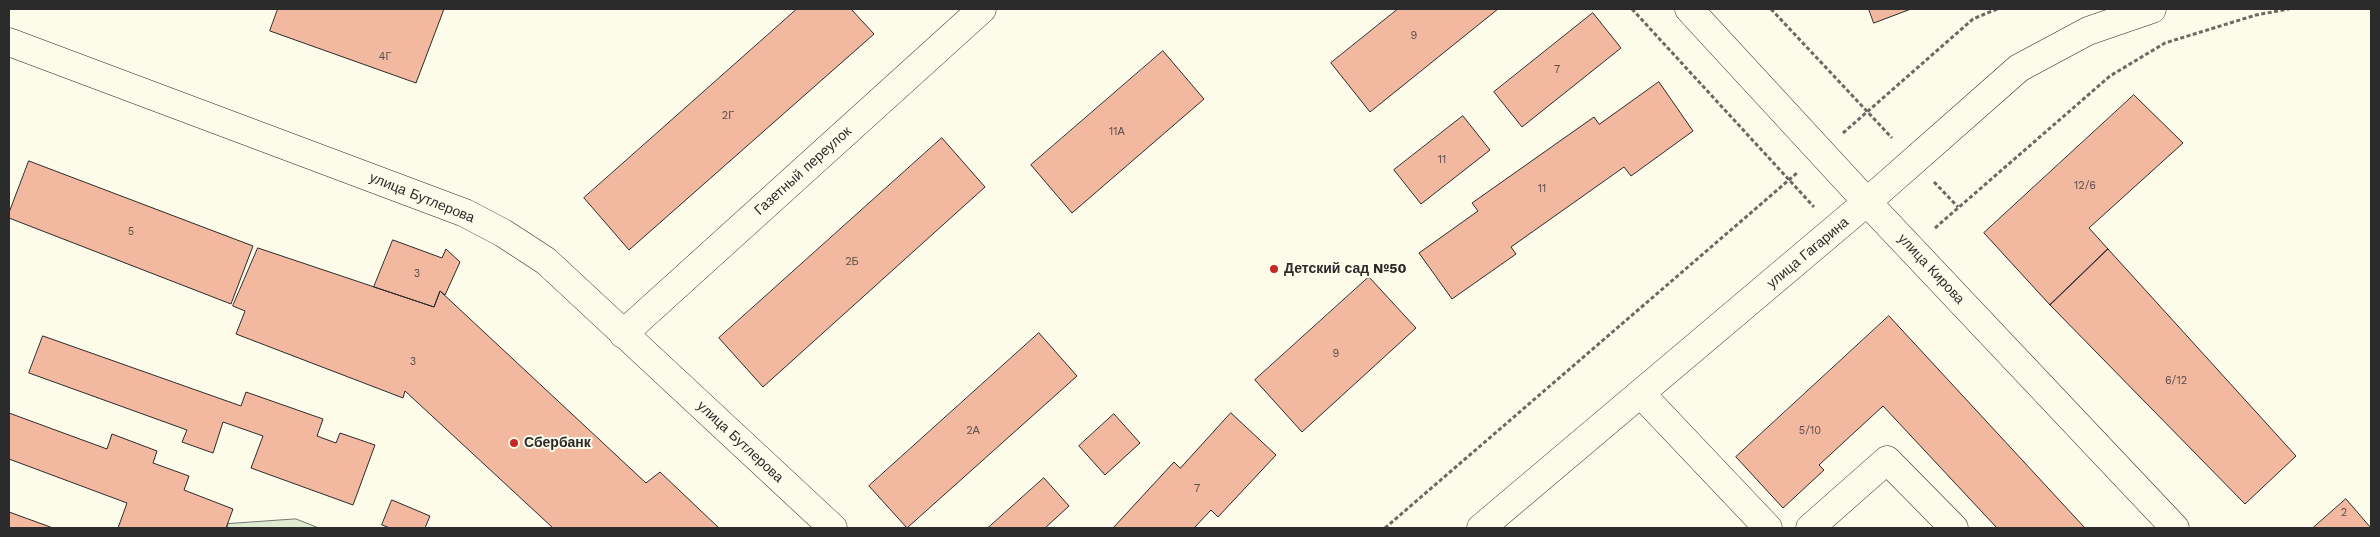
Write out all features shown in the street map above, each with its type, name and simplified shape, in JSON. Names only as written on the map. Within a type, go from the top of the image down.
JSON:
[{"type":"street","name":"Газетный переулок","points":[[623,334],[982,9]]},
{"type":"street","name":"улица Кирова","points":[[1689,9],[2175,528]]},
{"type":"street","name":"улица Гагарина","points":[[1481,528],[1868,202],[2019,68],[2088,31],[2141,11]]},
{"type":"street","name":"улица Бутлерова","points":[[9,42],[465,213],[503,233],[546,261],[833,528]]},
{"type":"street","points":[[1640,394],[1768,528]]},
{"type":"street","points":[[1810,528],[1887,460],[1954,528]]},
{"type":"path","points":[[1632,9],[1835,230]]},
{"type":"path","points":[[1771,9],[1958,207],[2110,76],[2165,43],[2256,15],[2289,9]]},
{"type":"path","points":[[1385,528],[1974,19],[1997,9]]},
{"type":"green space","points":[[296,519],[319,528],[227,528],[228,524]]},
{"type":"building","points":[[278,9],[444,9],[416,83],[270,31]]},
{"type":"building","points":[[797,9],[851,9],[874,34],[629,250],[584,198]]},
{"type":"building","points":[[1398,9],[1498,9],[1370,112],[1331,63]]},
{"type":"building","points":[[1869,9],[1911,9],[1874,23]]},
{"type":"building","points":[[1593,13],[1621,48],[1522,127],[1494,92]]},
{"type":"building","points":[[1163,51],[1204,99],[1072,213],[1031,165]]},
{"type":"building","points":[[1659,82],[1693,131],[1631,176],[1624,167],[1511,247],[1516,254],[1452,299],[1419,253],[1478,211],[1472,203],[1594,117],[1599,124]]},
{"type":"building","points":[[2134,95],[2183,143],[2089,228],[2108,249],[2050,305],[1984,233]]},
{"type":"building","points":[[1463,116],[1490,150],[1421,204],[1394,170]]},
{"type":"building","points":[[942,138],[985,187],[763,387],[719,338]]},
{"type":"building","points":[[29,161],[253,246],[231,304],[9,218],[9,213]]},
{"type":"building","points":[[393,240],[442,258],[446,249],[460,262],[445,295],[440,291],[434,307],[374,287]]},
{"type":"building","points":[[258,248],[434,307],[440,291],[646,483],[660,472],[719,528],[553,528],[405,391],[403,398],[236,334],[245,311],[233,306]]},
{"type":"building","points":[[2108,249],[2296,456],[2245,504],[2050,305]]},
{"type":"building","points":[[1369,277],[1416,328],[1302,432],[1255,380]]},
{"type":"building","points":[[1889,316],[2085,528],[1997,528],[1883,406],[1819,465],[1824,470],[1783,508],[1736,457]]},
{"type":"building","points":[[1039,333],[1077,376],[907,528],[869,486]]},
{"type":"building","points":[[43,336],[241,406],[246,392],[323,419],[317,436],[336,443],[340,433],[375,445],[353,505],[251,468],[263,436],[223,422],[213,453],[182,442],[187,430],[29,373]]},
{"type":"building","points":[[9,413],[107,449],[112,434],[157,451],[153,463],[189,476],[184,490],[233,509],[226,528],[118,528],[127,503],[9,459]]},
{"type":"building","points":[[1231,413],[1276,455],[1218,517],[1211,510],[1194,528],[1113,528],[1174,462],[1180,468]]},
{"type":"building","points":[[1114,414],[1140,443],[1105,475],[1079,446]]},
{"type":"building","points":[[1044,478],[1069,506],[1045,528],[988,528]]},
{"type":"building","points":[[2346,499],[2371,528],[2313,528]]},
{"type":"building","points":[[392,500],[430,516],[425,528],[390,528],[382,525]]},
{"type":"building","points":[[9,512],[53,528],[9,528]]},
{"type":"place","name":"Детский сад №50","points":[[1274,269]]},
{"type":"place","name":"Сбербанк","points":[[514,443]]}]
